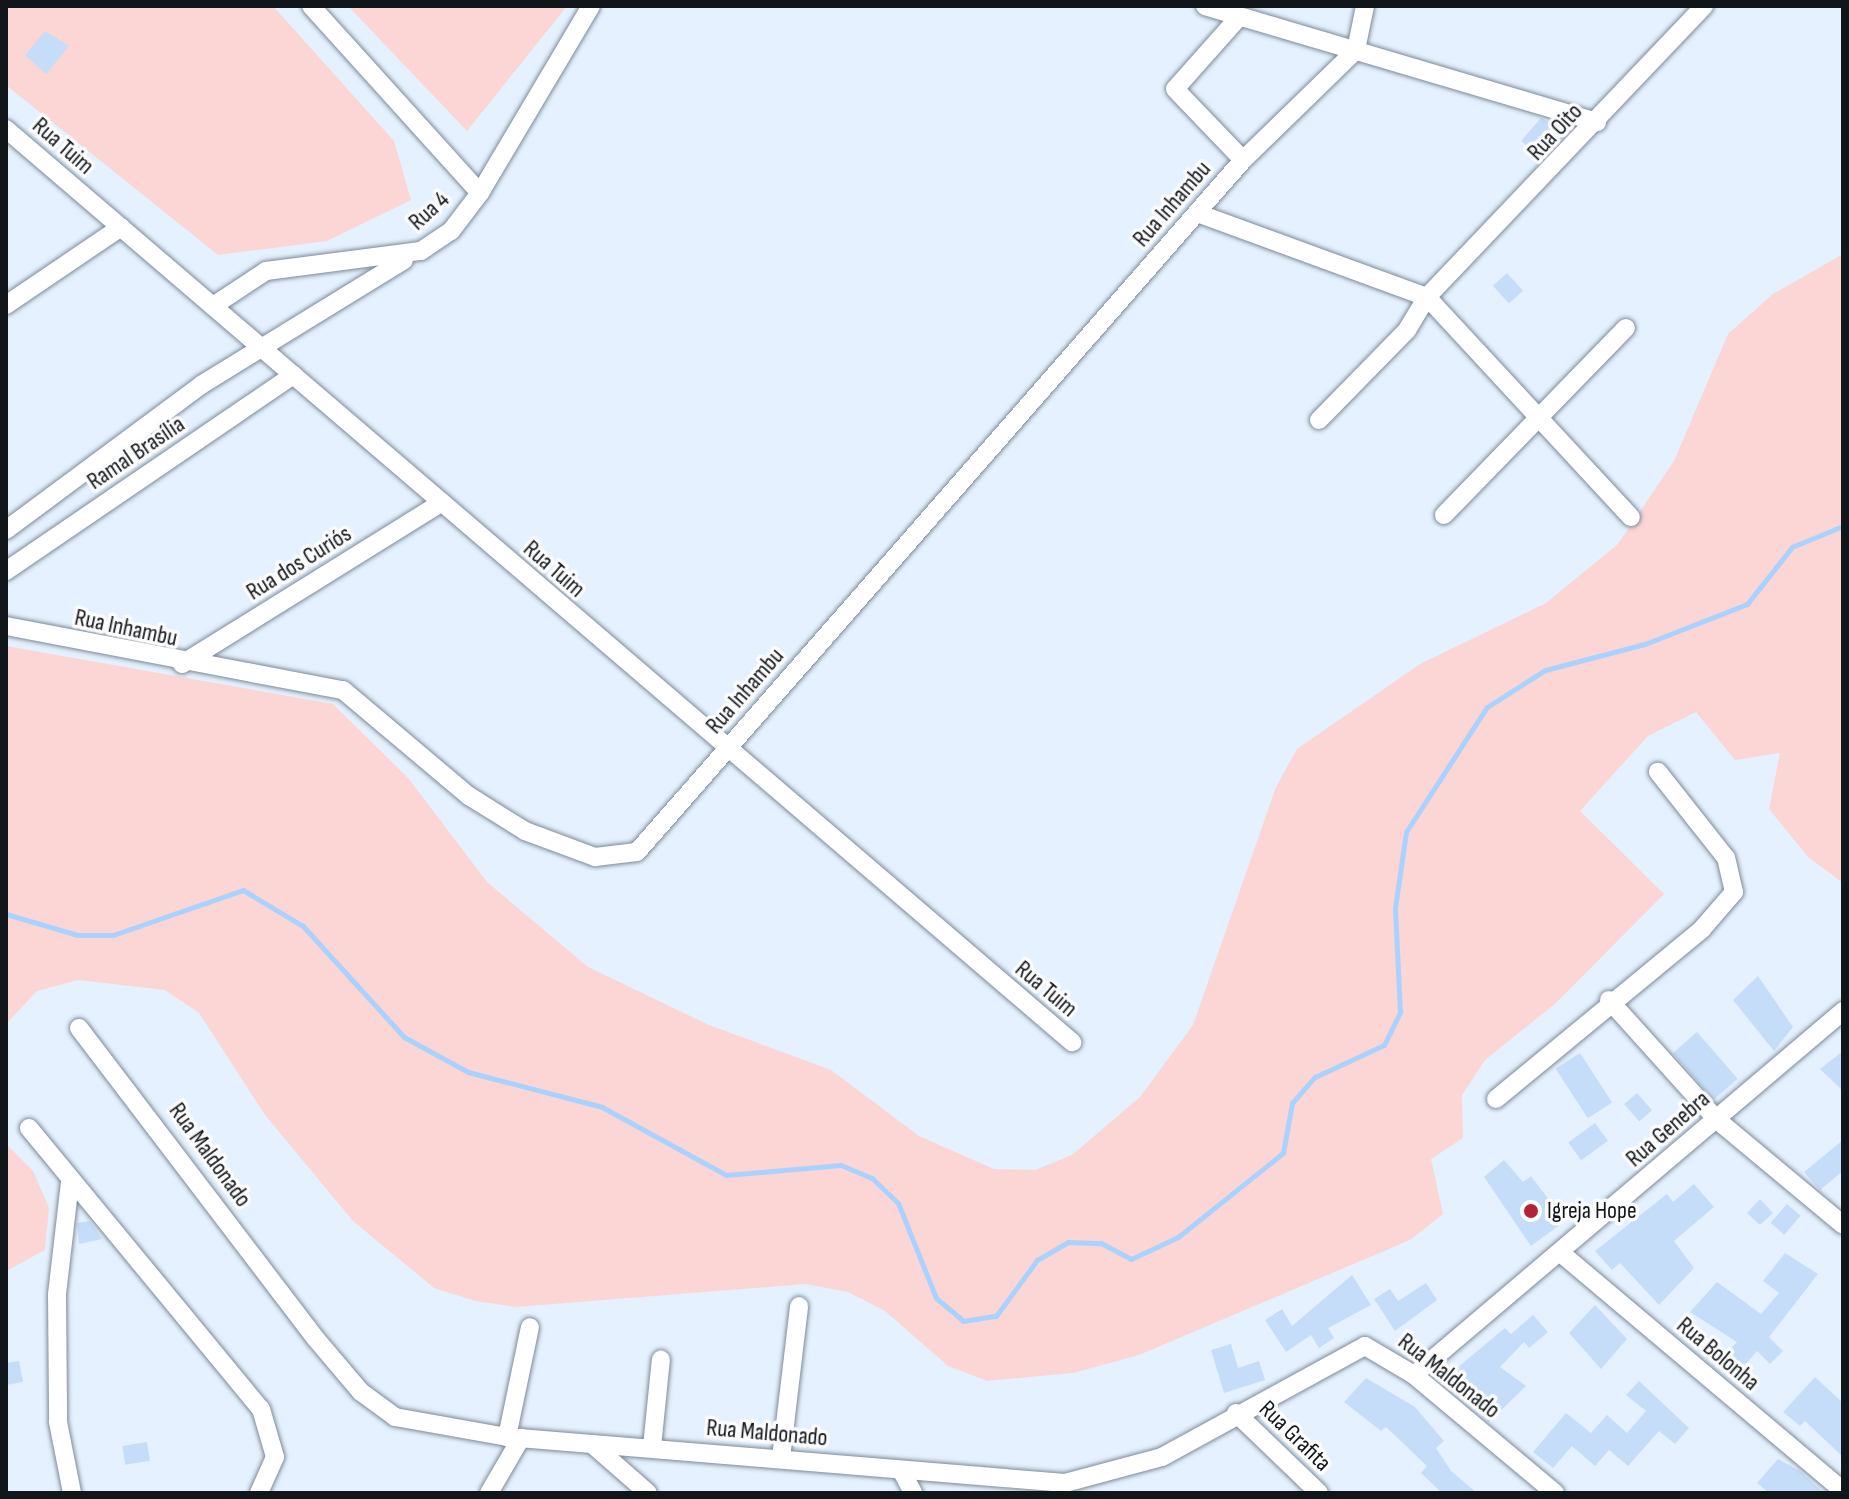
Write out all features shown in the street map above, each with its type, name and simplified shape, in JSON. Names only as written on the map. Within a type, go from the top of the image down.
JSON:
[{"type":"street","name":"Rua 4","points":[[213,306],[266,271],[410,256],[451,231],[480,193],[311,6]]},
{"type":"street","points":[[480,193],[591,6]]},
{"type":"street","points":[[1205,6],[1597,122]]},
{"type":"street","points":[[1356,50],[1365,6]]},
{"type":"street","name":"Rua Oito","points":[[1319,420],[1407,330],[1433,293],[1704,6]]},
{"type":"street","points":[[1239,17],[1175,89],[1243,160]]},
{"type":"street","name":"Rua Inhambu","points":[[6,626],[182,664],[353,695],[469,796],[525,831],[595,857],[627,857],[649,844],[725,750],[1243,160],[1356,50]]},
{"type":"street","name":"Rua Tuim","points":[[6,129],[442,502],[725,750],[1072,1042]]},
{"type":"street","points":[[1197,213],[1433,293],[1540,421],[1631,517]]},
{"type":"street","points":[[6,305],[121,227]]},
{"type":"street","name":"Ramal Brasília","points":[[6,530],[201,385],[264,350],[410,256]]},
{"type":"street","points":[[1444,515],[1540,421],[1626,328]]},
{"type":"street","name":"Ramal Brasília","points":[[6,571],[293,375]]},
{"type":"street","name":"Rua dos Curiós","points":[[182,664],[442,502]]},
{"type":"street","points":[[1496,1099],[1609,1000],[1702,929],[1734,892],[1726,858],[1658,772]]},
{"type":"street","points":[[1609,1000],[1716,1119],[1843,1225]]},
{"type":"street","name":"Rua Genebra","points":[[1414,1375],[1562,1254],[1843,1011]]},
{"type":"street","name":"Rua Maldonado","points":[[79,1028],[361,1392],[395,1417],[514,1438],[781,1458],[1069,1488],[1162,1457],[1358,1346],[1383,1352],[1414,1375],[1555,1493]]},
{"type":"street","points":[[29,1128],[70,1182],[261,1409],[275,1445],[263,1488]]},
{"type":"street","points":[[70,1182],[57,1295],[58,1422],[72,1493]]},
{"type":"street","name":"Rua Bolonha","points":[[1562,1254],[1843,1491]]},
{"type":"street","points":[[781,1458],[799,1306]]},
{"type":"street","points":[[489,1493],[514,1438],[530,1327]]},
{"type":"street","points":[[652,1447],[661,1359]]},
{"type":"street","name":"Rua Grafita","points":[[1236,1413],[1319,1493]]},
{"type":"street","points":[[592,1444],[648,1493]]},
{"type":"street","points":[[901,1470],[913,1493]]},
{"type":"shaded area","points":[[6,6],[273,6],[394,141],[411,200],[327,241],[218,255],[6,85]]},
{"type":"shaded area","points":[[348,6],[567,6],[467,131]]},
{"type":"shaded area","points":[[1843,254],[1843,883],[1808,857],[1769,809],[1780,753],[1735,760],[1696,712],[1648,736],[1580,811],[1664,894],[1556,1003],[1485,1060],[1462,1095],[1463,1138],[1431,1159],[1443,1214],[1410,1240],[1139,1355],[1073,1373],[987,1381],[948,1366],[885,1311],[848,1292],[806,1284],[516,1307],[475,1301],[434,1288],[353,1221],[265,1115],[199,1013],[165,990],[78,980],[37,991],[6,1024],[6,646],[333,704],[409,779],[487,882],[588,967],[709,1025],[831,1070],[919,1136],[994,1169],[1035,1170],[1072,1155],[1140,1097],[1193,1025],[1276,787],[1297,749],[1420,664],[1546,603],[1618,544],[1674,461],[1728,334],[1773,294]]},
{"type":"shaded area","points":[[6,1144],[33,1171],[49,1208],[45,1250],[6,1271]]},
{"type":"building","points":[[45,31],[69,46],[46,74],[25,55]]},
{"type":"building","points":[[1541,118],[1568,131],[1542,159],[1521,141]]},
{"type":"building","points":[[1507,273],[1523,291],[1509,304],[1493,286]]},
{"type":"building","points":[[1758,976],[1793,1027],[1774,1051],[1733,1000]]},
{"type":"building","points":[[1697,1032],[1738,1079],[1714,1100],[1673,1053]]},
{"type":"building","points":[[1843,1051],[1843,1091],[1820,1069]]},
{"type":"building","points":[[1580,1053],[1612,1102],[1588,1118],[1556,1069]]},
{"type":"building","points":[[1637,1093],[1652,1110],[1639,1122],[1624,1104]]},
{"type":"building","points":[[1595,1123],[1608,1141],[1581,1160],[1568,1142]]},
{"type":"building","points":[[1843,1140],[1843,1171],[1820,1190],[1804,1172]]},
{"type":"building","name":"Igreja Hope","points":[[1504,1160],[1523,1182],[1531,1176],[1565,1221],[1531,1246],[1484,1177]]},
{"type":"building","points":[[1694,1184],[1714,1207],[1674,1241],[1694,1268],[1659,1305],[1620,1263],[1612,1270],[1595,1251],[1667,1194],[1673,1202]]},
{"type":"building","points":[[1760,1199],[1773,1213],[1760,1225],[1747,1213]]},
{"type":"building","points":[[1787,1204],[1801,1216],[1784,1235],[1771,1223]]},
{"type":"building","points":[[90,1221],[102,1239],[79,1244],[77,1223]]},
{"type":"building","points":[[1785,1253],[1818,1274],[1769,1337],[1783,1351],[1770,1364],[1757,1351],[1742,1368],[1726,1353],[1737,1342],[1690,1312],[1717,1282],[1761,1314],[1779,1293],[1763,1281]]},
{"type":"building","points":[[1352,1275],[1371,1305],[1328,1328],[1334,1338],[1319,1348],[1311,1335],[1286,1352],[1265,1320],[1282,1309],[1292,1326]]},
{"type":"building","points":[[1426,1283],[1437,1300],[1395,1331],[1374,1299],[1390,1289],[1398,1301]]},
{"type":"building","points":[[1595,1305],[1627,1339],[1601,1369],[1569,1333]]},
{"type":"building","points":[[1533,1315],[1548,1332],[1529,1348],[1524,1342],[1500,1367],[1526,1386],[1489,1422],[1445,1378],[1505,1328],[1511,1334]]},
{"type":"building","points":[[1231,1344],[1238,1368],[1259,1361],[1265,1380],[1224,1393],[1211,1350]]},
{"type":"building","points":[[19,1361],[23,1382],[6,1385],[6,1363]]},
{"type":"building","points":[[1815,1377],[1843,1403],[1843,1457],[1805,1421],[1800,1426],[1783,1412]]},
{"type":"building","points":[[1366,1378],[1415,1407],[1444,1441],[1436,1448],[1451,1471],[1477,1493],[1442,1493],[1421,1473],[1427,1466],[1386,1427],[1381,1431],[1344,1402]]},
{"type":"building","points":[[1639,1381],[1689,1428],[1675,1444],[1659,1431],[1628,1466],[1609,1450],[1595,1466],[1572,1446],[1553,1468],[1533,1452],[1566,1413],[1591,1433],[1607,1415],[1627,1433],[1646,1411],[1626,1395]]},
{"type":"building","points":[[147,1442],[150,1461],[125,1465],[122,1446]]},
{"type":"building","points":[[1778,1459],[1800,1471],[1824,1493],[1769,1493],[1757,1483]]},
{"type":"waterway","points":[[6,914],[78,935],[113,935],[243,890],[303,926],[404,1037],[468,1072],[602,1107],[726,1175],[841,1165],[872,1178],[898,1203],[936,1298],[963,1321],[996,1316],[1037,1260],[1068,1242],[1101,1243],[1131,1259],[1178,1237],[1283,1153],[1292,1103],[1315,1077],[1384,1045],[1400,1012],[1395,908],[1406,832],[1487,707],[1545,670],[1645,644],[1747,604],[1792,547],[1843,526]]},
{"type":"place","name":"Igreja Hope","points":[[1531,1211]]}]
